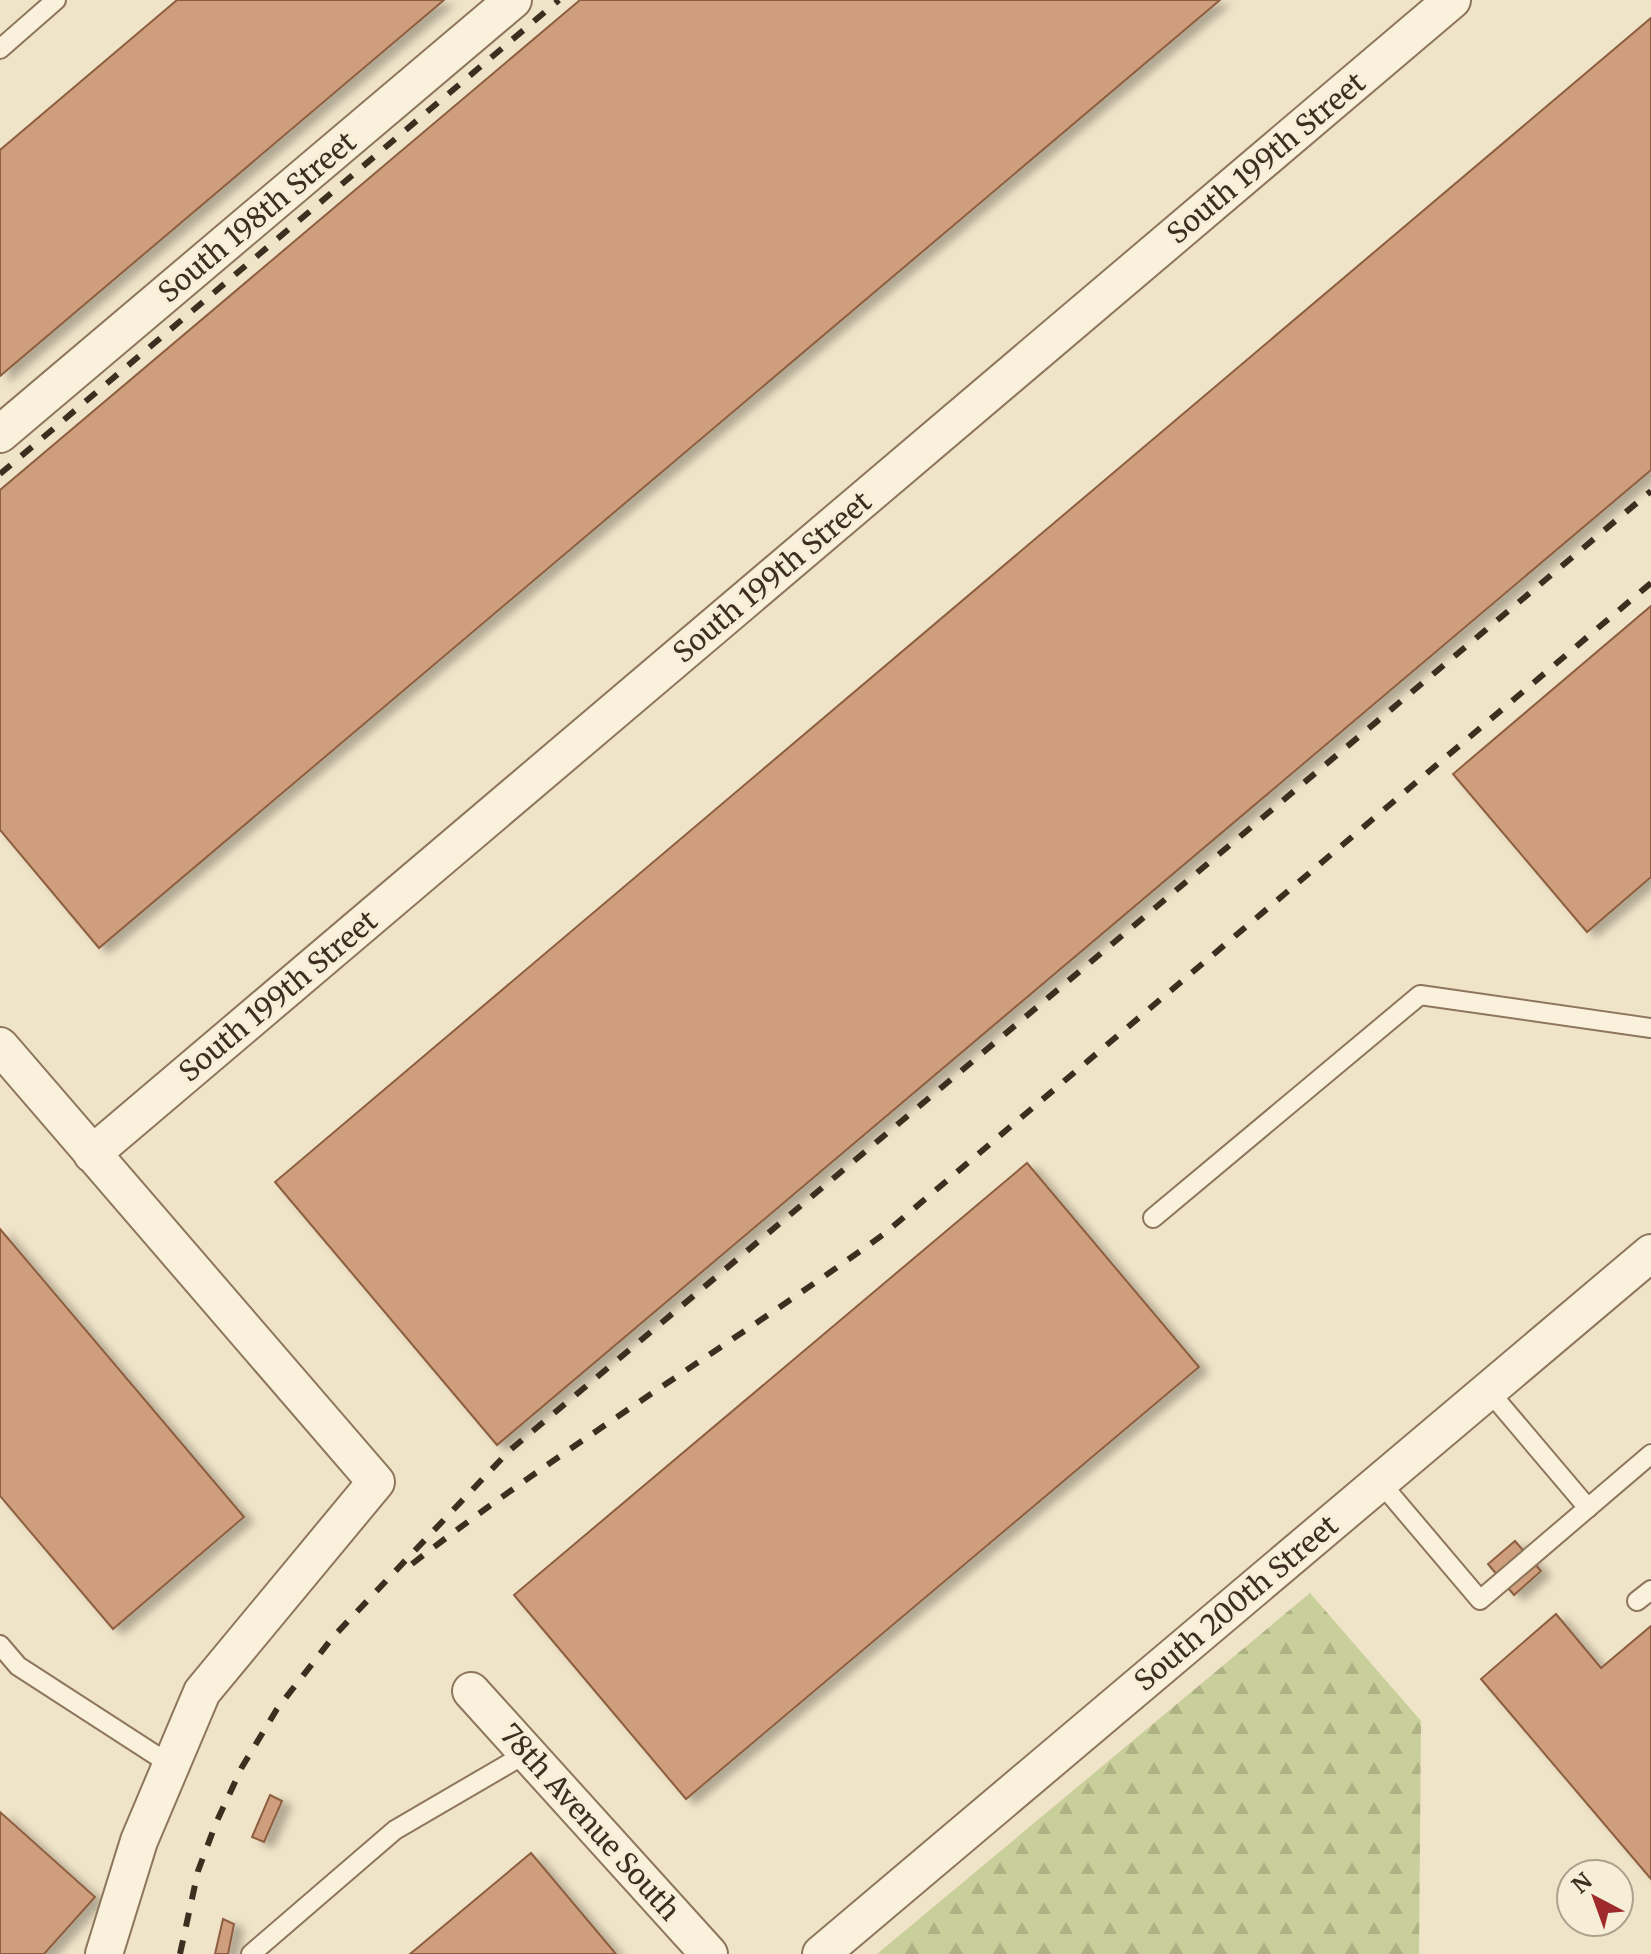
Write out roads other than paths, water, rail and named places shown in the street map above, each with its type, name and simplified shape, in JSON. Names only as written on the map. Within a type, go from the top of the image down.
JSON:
[{"type":"street","name":"South 198th Street","points":[[0,434],[513,0]]},
{"type":"street","name":"South 199th Street","points":[[92,1154],[1452,0]]},
{"type":"street","points":[[0,1046],[376,1482],[202,1692],[139,1841],[104,1954]]},
{"type":"street","name":"South 200th Street","points":[[821,1954],[1651,1253]]},
{"type":"street","name":"78th Avenue South","points":[[471,1691],[709,1954]]},
{"type":"lane","points":[[0,49],[56,0]]},
{"type":"lane","points":[[1153,1218],[1420,995],[1651,1028]]},
{"type":"lane","points":[[1488,1390],[1588,1508]]},
{"type":"lane","points":[[1380,1482],[1480,1600],[1651,1454]]},
{"type":"lane","points":[[0,1645],[18,1666],[171,1765]]},
{"type":"lane","points":[[251,1954],[395,1830],[527,1753]]},
{"type":"railway","points":[[0,474],[559,0]]},
{"type":"railway","points":[[180,1954],[198,1871],[216,1823],[242,1767],[277,1709],[333,1637],[509,1451],[1651,491]]},
{"type":"railway","points":[[412,1564],[528,1478],[884,1234],[1651,583]]}]
